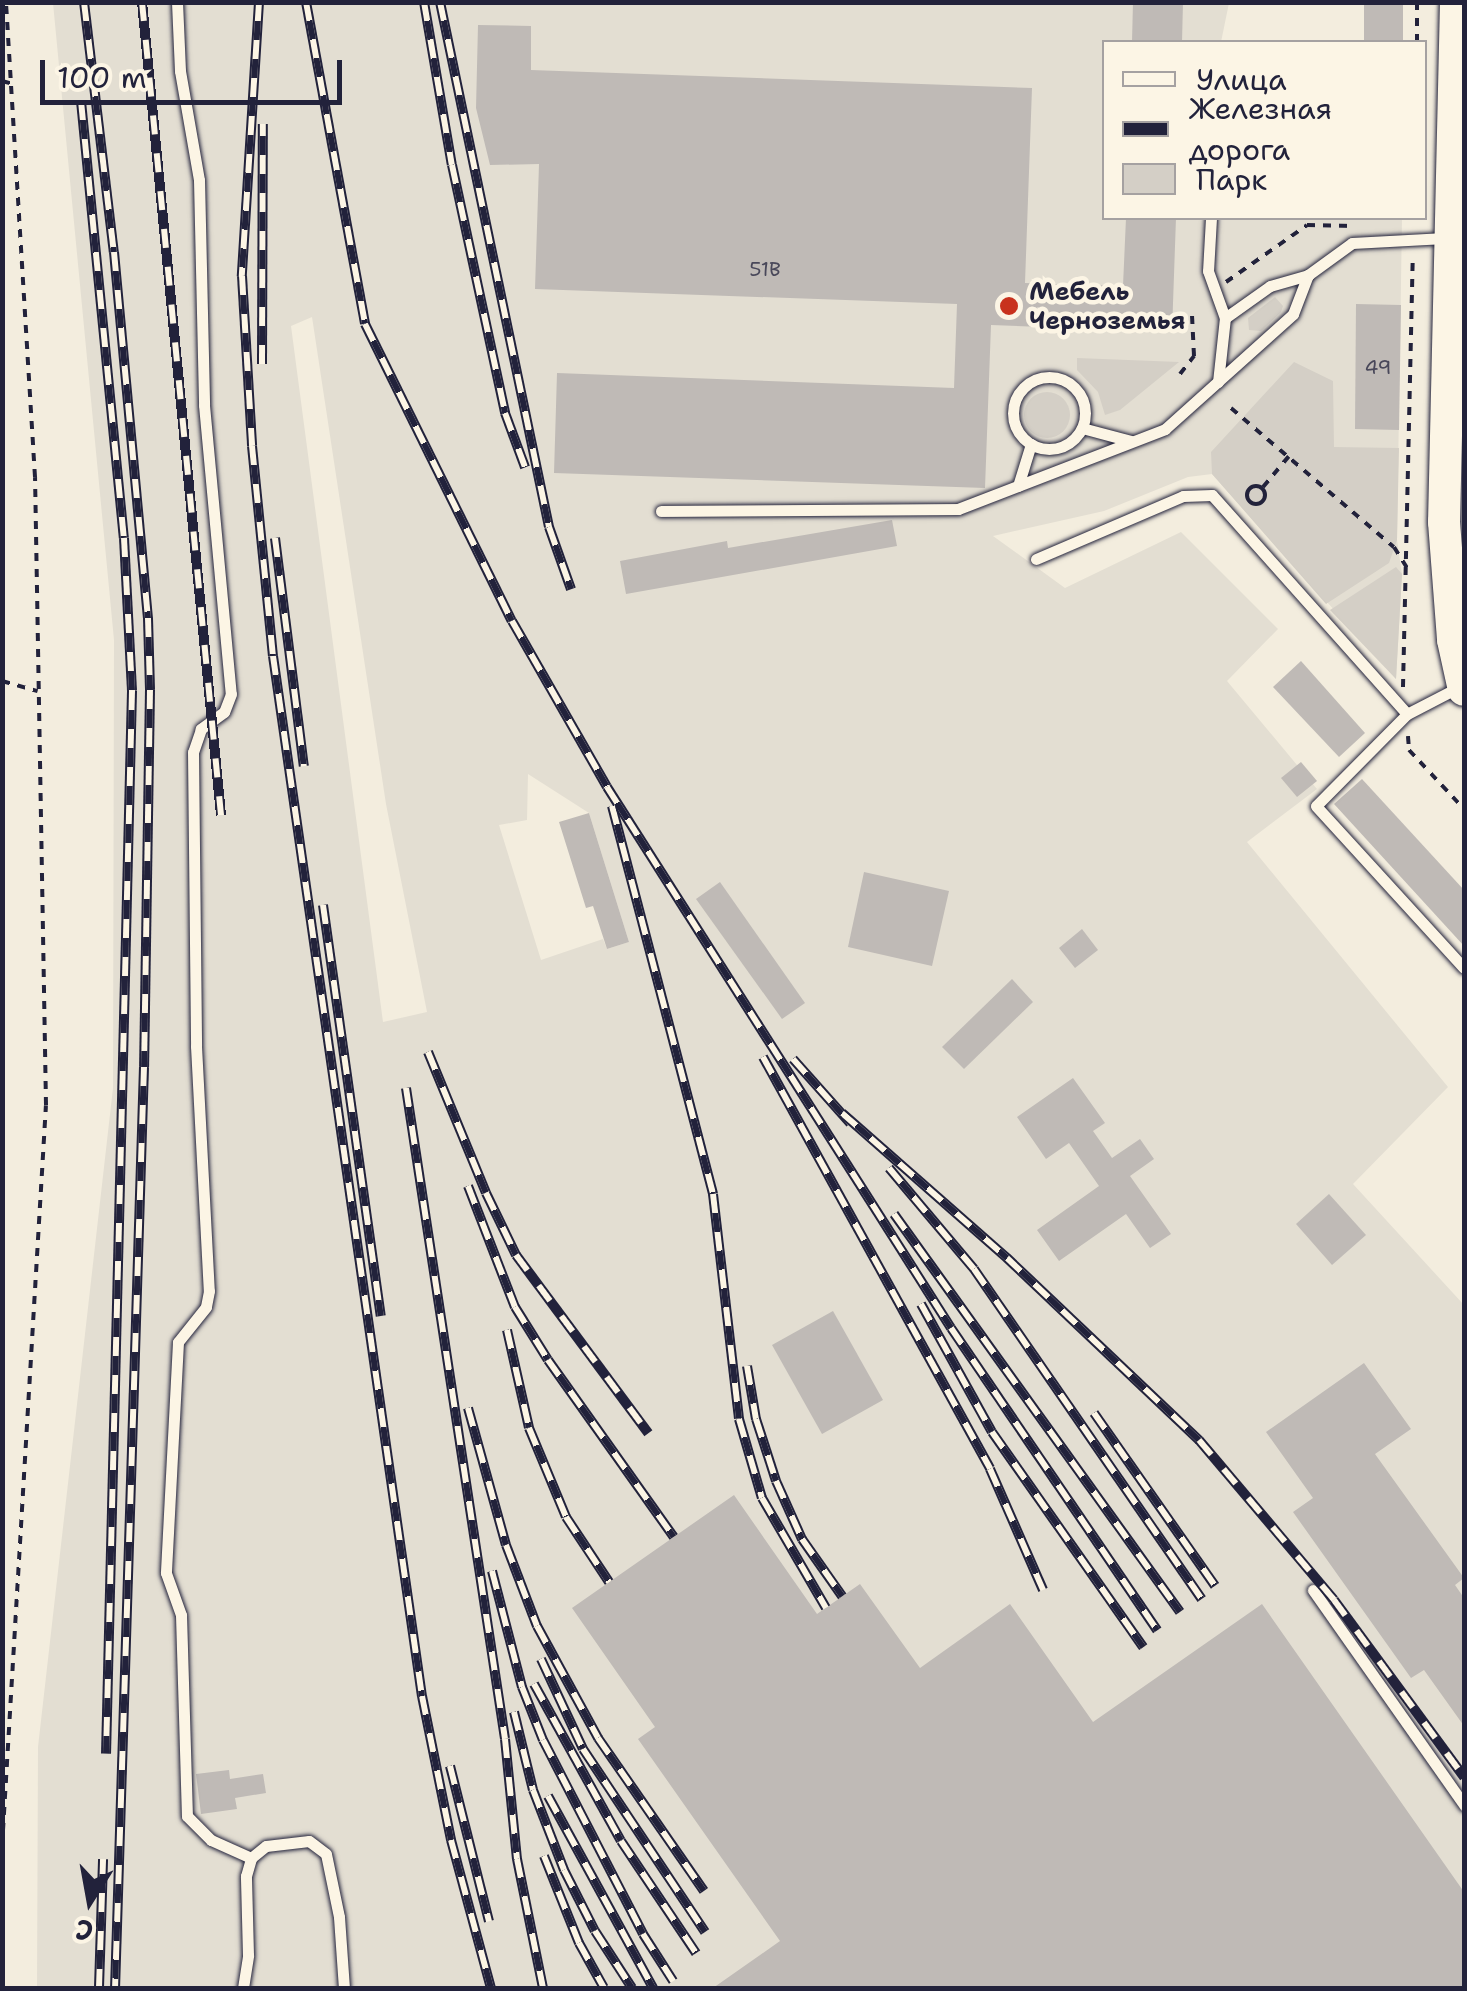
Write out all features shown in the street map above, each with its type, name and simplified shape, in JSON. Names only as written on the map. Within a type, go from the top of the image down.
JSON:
[{"type":"main road","points":[[1456,2],[1451,238],[1456,384],[1447,591],[1464,686]]},
{"type":"lane","points":[[177,2],[180,71],[200,180],[204,405],[231,694],[224,712],[201,729],[193,752],[196,1046],[210,1291],[206,1307],[178,1342],[166,1573],[181,1614],[188,1816],[212,1840],[251,1858]]},
{"type":"lane","points":[[1211,220],[1208,271],[1225,318],[1218,382]]},
{"type":"lane","points":[[1225,318],[1270,286],[1308,275],[1352,243],[1451,238]]},
{"type":"lane","points":[[661,511],[958,509],[1165,430],[1294,314],[1308,275]]},
{"type":"lane","points":[[1040,377],[1064,379],[1081,394],[1085,405],[1082,428],[1076,438],[1056,448],[1032,444],[1016,426],[1014,402],[1028,382],[1040,377]]},
{"type":"lane","points":[[1082,428],[1133,442]]},
{"type":"lane","points":[[1018,486],[1032,444]]},
{"type":"lane","points":[[1036,559],[1183,496],[1212,495],[1406,714]]},
{"type":"lane","points":[[1464,686],[1406,714],[1374,742],[1316,806],[1464,968]]},
{"type":"lane","points":[[1313,1590],[1464,1805]]},
{"type":"lane","points":[[243,1988],[248,1955],[246,1876],[251,1858],[258,1850],[283,1841],[309,1841],[326,1854],[339,1916],[344,1988]]},
{"type":"path","points":[[2,1847],[46,1105],[35,477],[6,2]]},
{"type":"path","points":[[1417,40],[1418,2]]},
{"type":"path","points":[[2,81],[13,84]]},
{"type":"path","points":[[1215,290],[1306,225],[1360,226]]},
{"type":"path","points":[[1413,238],[1408,569],[1402,685],[1409,750],[1464,810]]},
{"type":"path","points":[[1180,374],[1194,356],[1192,315]]},
{"type":"path","points":[[1231,408],[1394,548],[1408,569]]},
{"type":"path","points":[[1262,488],[1289,456]]},
{"type":"path","points":[[2,681],[38,690]]},
{"type":"shaded area","points":[[53,3],[1229,3],[1221,40],[1102,40],[1102,220],[1402,220],[1397,540],[1402,574],[1396,679],[1212,474],[1188,477],[1104,511],[993,536],[1065,588],[1181,532],[1278,629],[1227,681],[1317,789],[1247,842],[1448,1087],[1353,1184],[1464,1305],[1464,1988],[37,1988],[38,1747],[113,1088],[114,640]],"holes":[[[312,317],[386,804],[427,1012],[383,1022],[291,326]],[[528,774],[589,813],[629,942],[607,949],[603,939],[541,960],[499,825],[527,820]]]},
{"type":"green space","points":[[1275,297],[1283,306],[1281,312],[1261,331],[1249,330],[1248,318]]},
{"type":"green space","points":[[1077,358],[1179,362],[1120,410],[1105,415],[1098,392],[1077,370]]},
{"type":"green space","points":[[1294,362],[1333,381],[1334,447],[1399,448],[1397,540],[1389,563],[1326,604],[1212,474],[1211,452]]},
{"type":"green space","points":[[1047,392],[1063,399],[1070,415],[1063,431],[1047,438],[1031,431],[1024,415],[1031,399]]},
{"type":"green space","points":[[1396,567],[1402,574],[1396,679],[1330,610]]},
{"type":"building","points":[[1133,2],[1183,2],[1182,40],[1132,40]]},
{"type":"building","points":[[1364,2],[1403,2],[1403,40],[1364,40]]},
{"type":"building","points":[[478,25],[531,26],[531,70],[1032,88],[1025,283],[1123,286],[1126,220],[1176,220],[1172,332],[991,325],[985,488],[554,473],[557,373],[954,388],[957,304],[535,289],[539,164],[490,165],[476,108]]},
{"type":"building","points":[[1356,304],[1401,305],[1399,430],[1355,429]]},
{"type":"building","points":[[892,520],[897,546],[626,594],[620,561],[727,541],[728,548]]},
{"type":"building","points":[[1301,661],[1365,733],[1339,757],[1273,687]]},
{"type":"building","points":[[1301,762],[1317,781],[1297,797],[1281,778]]},
{"type":"building","points":[[1362,779],[1464,890],[1464,946],[1334,804]]},
{"type":"building","points":[[589,813],[629,942],[607,949],[593,906],[586,908],[559,822]]},
{"type":"building","points":[[864,872],[949,891],[932,966],[848,947]]},
{"type":"building","points":[[720,882],[805,1003],[782,1019],[696,899]]},
{"type":"building","points":[[1082,929],[1098,950],[1075,968],[1059,948]]},
{"type":"building","points":[[1012,979],[1033,1002],[964,1069],[942,1047]]},
{"type":"building","points":[[1073,1078],[1105,1123],[1093,1131],[1112,1158],[1140,1139],[1154,1159],[1130,1176],[1171,1234],[1150,1248],[1126,1214],[1059,1261],[1037,1230],[1099,1186],[1069,1143],[1046,1159],[1017,1117]]},
{"type":"building","points":[[1329,1194],[1366,1235],[1332,1265],[1296,1224]]},
{"type":"building","points":[[833,1311],[883,1400],[822,1434],[772,1345]]},
{"type":"building","points":[[1364,1363],[1411,1429],[1375,1454],[1464,1578],[1455,1585],[1464,1598],[1464,1726],[1424,1670],[1411,1678],[1293,1512],[1313,1498],[1266,1432]]},
{"type":"building","points":[[734,1495],[817,1614],[860,1584],[920,1668],[1010,1604],[1093,1722],[1262,1604],[1464,1892],[1464,1988],[713,1988],[780,1941],[638,1739],[655,1727],[572,1608]]},
{"type":"building","points":[[229,1770],[230,1779],[263,1774],[266,1793],[235,1798],[237,1809],[201,1814],[196,1774]]},
{"type":"railway","points":[[84,2],[114,252],[148,618],[150,690],[144,1067],[115,1988]]},
{"type":"railway","points":[[142,2],[221,815]]},
{"type":"railway","points":[[259,2],[242,276],[252,446],[273,656],[422,1696],[451,1840],[491,1988]]},
{"type":"railway","points":[[306,2],[365,324],[512,621],[607,787],[951,1328],[1157,1630]]},
{"type":"railway","points":[[424,2],[452,165],[505,413],[525,467]]},
{"type":"railway","points":[[440,2],[549,527],[571,589]]},
{"type":"railway","points":[[81,101],[124,538],[132,691],[106,1754]]},
{"type":"railway","points":[[262,364],[263,124]]},
{"type":"railway","points":[[275,538],[304,766]]},
{"type":"railway","points":[[612,806],[713,1194],[739,1419],[762,1498],[826,1608]]},
{"type":"railway","points":[[323,905],[381,1316]]},
{"type":"railway","points":[[428,1052],[516,1255],[648,1433]]},
{"type":"railway","points":[[763,1057],[990,1469],[1043,1590]]},
{"type":"railway","points":[[793,1059],[850,1123]]},
{"type":"railway","points":[[406,1088],[505,1739],[517,1859],[543,1988]]},
{"type":"railway","points":[[842,1113],[1007,1258],[1199,1440],[1334,1600],[1464,1777]]},
{"type":"railway","points":[[889,1168],[974,1269],[1202,1599]]},
{"type":"railway","points":[[468,1186],[515,1307],[674,1537]]},
{"type":"railway","points":[[894,1214],[1180,1612]]},
{"type":"railway","points":[[921,1304],[992,1432],[1143,1647]]},
{"type":"railway","points":[[507,1330],[529,1428],[566,1517],[609,1582]]},
{"type":"railway","points":[[747,1366],[756,1419],[776,1481],[802,1539],[842,1596]]},
{"type":"railway","points":[[468,1408],[506,1545],[537,1626],[598,1738],[704,1891]]},
{"type":"railway","points":[[1094,1413],[1215,1586]]},
{"type":"railway","points":[[492,1571],[522,1687],[543,1740],[643,1934],[673,1981]]},
{"type":"railway","points":[[541,1659],[583,1749],[705,1932]]},
{"type":"railway","points":[[534,1684],[621,1841],[696,1953]]},
{"type":"railway","points":[[514,1712],[533,1790],[564,1870],[595,1931],[632,1988]]},
{"type":"railway","points":[[450,1766],[489,1921]]},
{"type":"railway","points":[[548,1796],[653,1988]]},
{"type":"railway","points":[[544,1856],[579,1943],[604,1988]]},
{"type":"railway","points":[[99,1988],[103,1859]]},
{"type":"place","name":"Мебель Черноземья","points":[[1009,306]]}]
